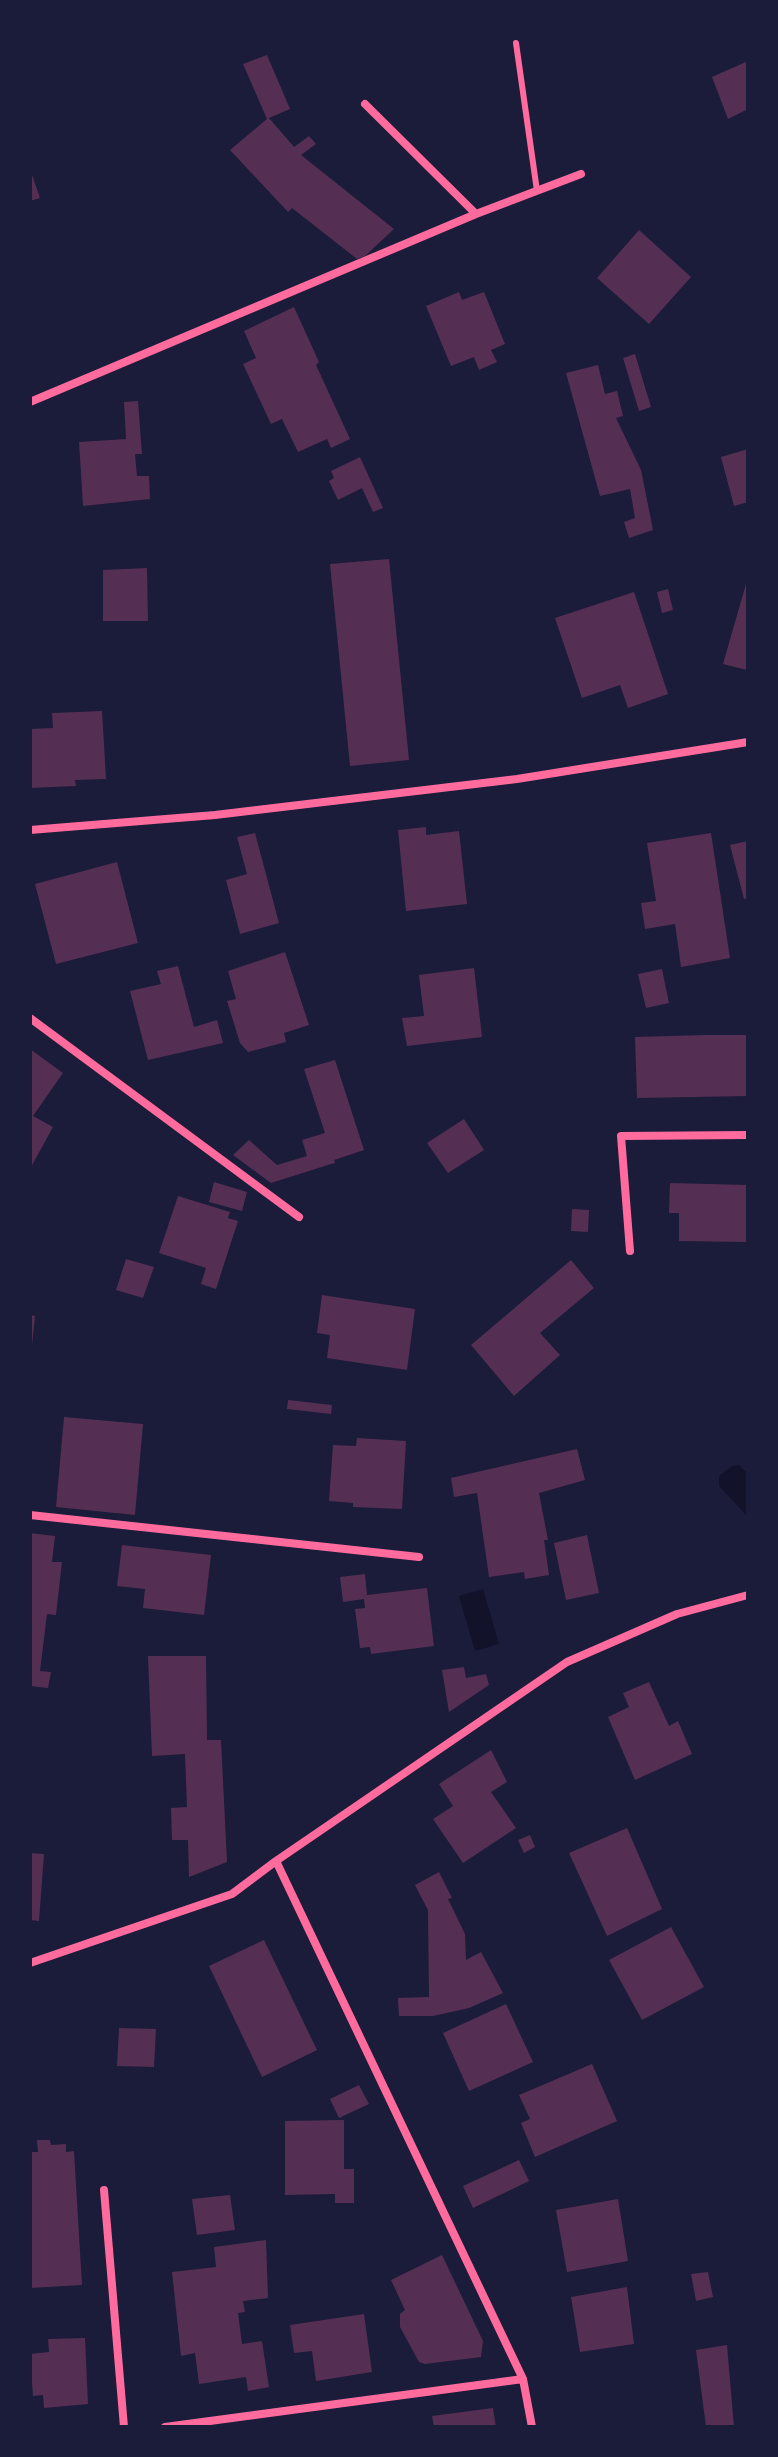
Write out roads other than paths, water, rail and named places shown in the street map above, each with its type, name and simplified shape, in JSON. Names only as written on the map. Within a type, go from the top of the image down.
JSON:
[{"type":"street","points":[[365,104],[476,214]]},
{"type":"street","points":[[30,402],[476,214],[581,174]]},
{"type":"street","points":[[30,830],[215,815],[517,779],[748,742]]},
{"type":"street","points":[[30,1018],[299,1217]]},
{"type":"street","points":[[630,1251],[621,1136],[748,1135]]},
{"type":"street","points":[[30,1515],[419,1557]]},
{"type":"street","points":[[30,1963],[232,1894],[567,1662],[677,1614],[748,1595]]},
{"type":"street","points":[[276,1861],[523,2379],[532,2427]]},
{"type":"street","points":[[104,2190],[124,2427]]},
{"type":"street","points":[[165,2427],[523,2379]]},
{"type":"street","points":[[241,2417],[242,2427]]},
{"type":"lane","points":[[516,43],[537,191]]}]
